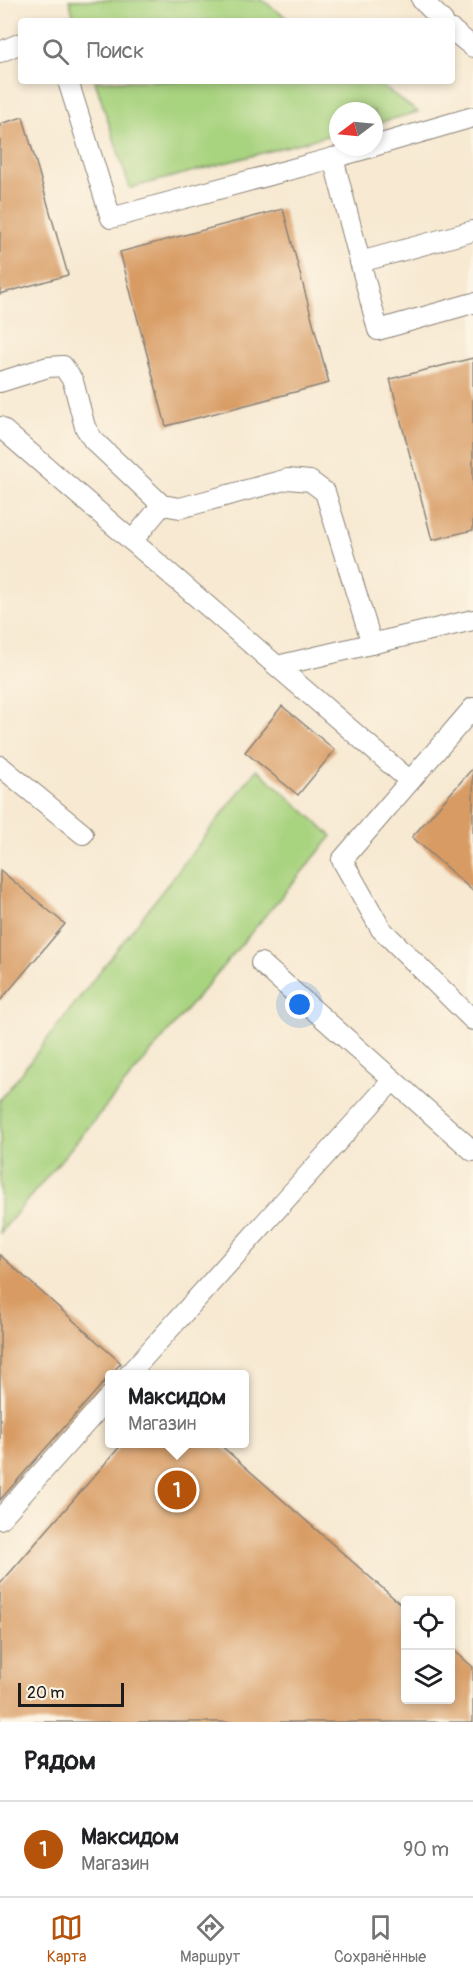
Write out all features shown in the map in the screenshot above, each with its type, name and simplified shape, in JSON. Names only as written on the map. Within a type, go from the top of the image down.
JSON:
[{"type":"lane","points":[[422,0],[440,18]]},
{"type":"lane","points":[[455,32],[473,47]]},
{"type":"lane","points":[[0,52],[18,44]]},
{"type":"lane","points":[[69,84],[111,218],[340,156]]},
{"type":"lane","points":[[383,144],[473,117]]},
{"type":"lane","points":[[333,158],[378,330],[473,303]]},
{"type":"lane","points":[[360,262],[473,231]]},
{"type":"lane","points":[[0,382],[48,367],[63,366],[73,381],[85,427],[93,440],[162,505],[180,508],[288,479],[310,481],[325,492],[372,644]]},
{"type":"lane","points":[[0,427],[410,781]]},
{"type":"lane","points":[[132,541],[162,505]]},
{"type":"lane","points":[[277,666],[473,620]]},
{"type":"lane","points":[[473,708],[342,860],[381,929],[473,1020]]},
{"type":"lane","points":[[0,766],[83,834]]},
{"type":"lane","points":[[261,963],[473,1151]]},
{"type":"lane","points":[[133,1370],[393,1080]]},
{"type":"lane","points":[[0,1519],[105,1402]]},
{"type":"green space","points":[[69,0],[262,0],[287,18],[74,18]]},
{"type":"green space","points":[[96,84],[379,84],[418,112],[383,122],[383,102],[329,102],[329,135],[130,188]]},
{"type":"green space","points":[[257,769],[332,836],[0,1233],[0,1100]]},
{"type":"building","points":[[23,117],[68,275],[0,294],[0,124]]},
{"type":"building","points":[[283,209],[329,383],[166,426],[120,252]]},
{"type":"building","points":[[473,358],[473,530],[432,540],[390,379]]},
{"type":"building","points":[[282,706],[335,750],[298,795],[245,752]]},
{"type":"building","points":[[473,768],[473,891],[412,837]]},
{"type":"building","points":[[0,870],[65,924],[0,1001]]},
{"type":"building","points":[[0,1255],[121,1363],[115,1370],[105,1370],[105,1381],[0,1500]]},
{"type":"building","points":[[119,1448],[224,1448],[401,1604],[401,1704],[455,1704],[455,1651],[473,1667],[473,1722],[0,1722],[0,1584]]},
{"type":"place","name":"Максидом","points":[[177,1490]]}]
